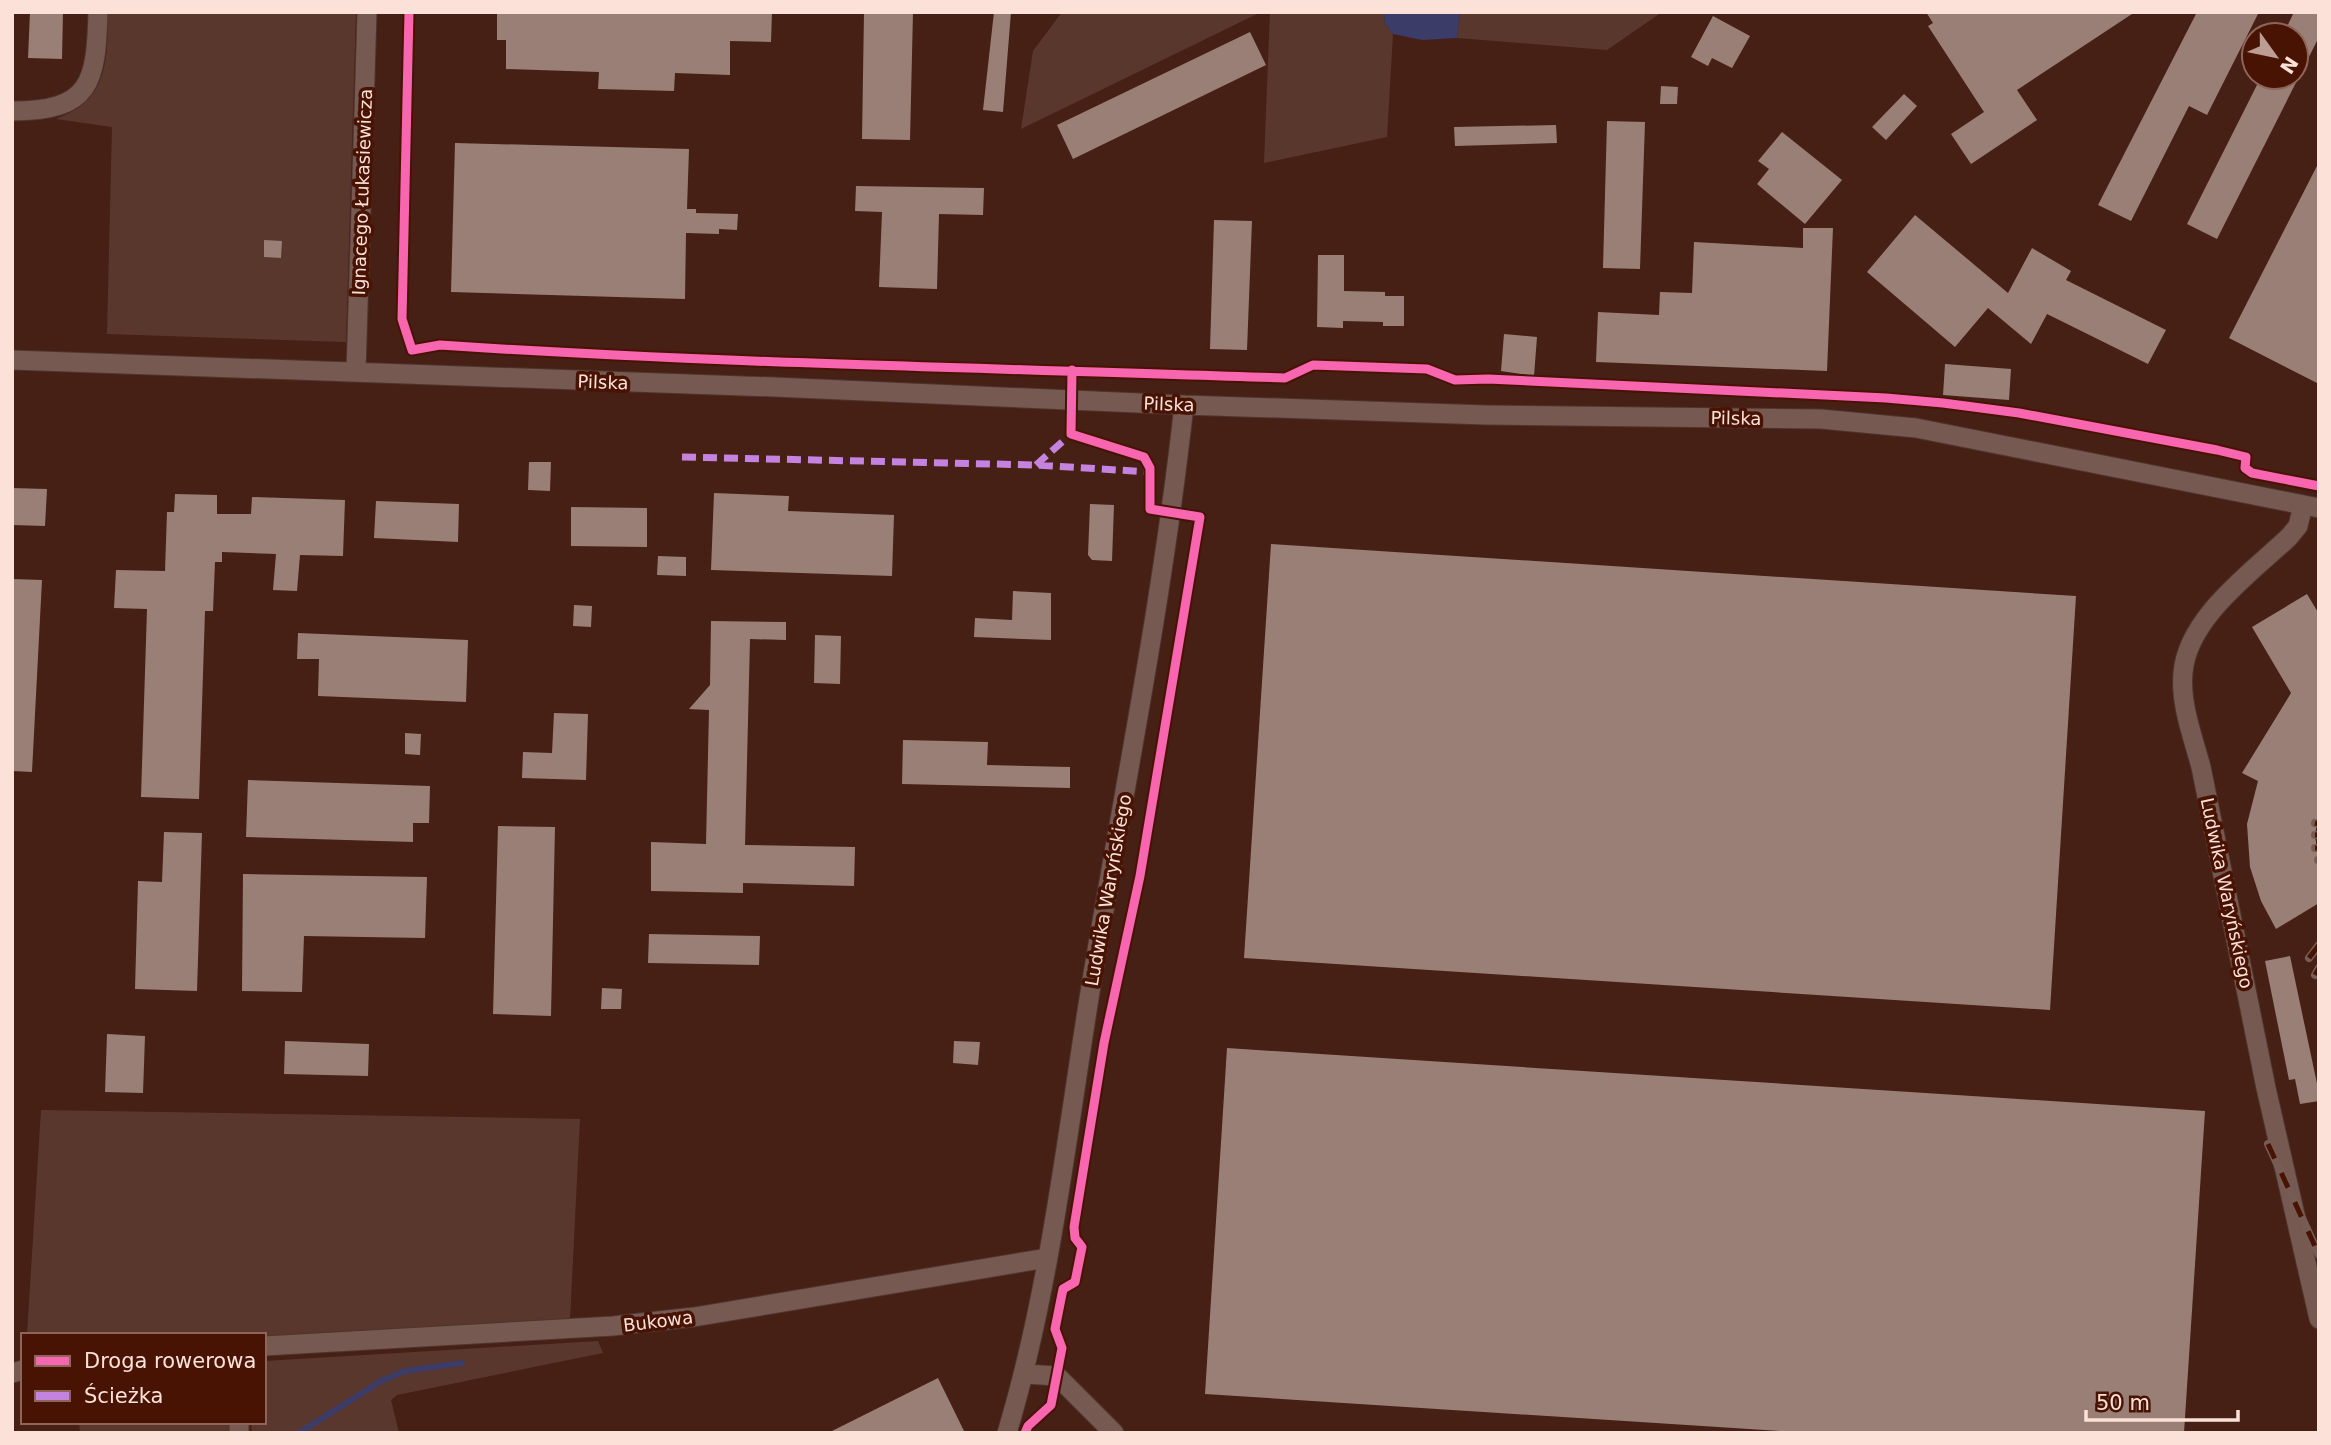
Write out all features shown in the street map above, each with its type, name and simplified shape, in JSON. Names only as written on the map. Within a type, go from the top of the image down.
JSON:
[{"type":"street","points":[[12,111],[53,109],[66,104],[85,87],[95,62],[98,12]]},
{"type":"street","name":"Ignacego Łukasiewicza","points":[[356,372],[367,12]]},
{"type":"street","name":"Pilska","points":[[12,360],[1486,415],[1821,419],[1894,425],[2311,507]]},
{"type":"street","name":"Ludwika Waryńskiego","points":[[1007,1433],[1025,1374],[1047,1258],[1173,513],[1184,405]]},
{"type":"street","name":"Ludwika Waryńskiego","points":[[2311,507],[2289,537],[2225,597],[2199,628],[2190,645],[2183,674],[2183,695],[2201,767],[2266,1088],[2319,1319]]},
{"type":"street","name":"Bukowa","points":[[266,1346],[640,1323],[741,1310],[1047,1258]]},
{"type":"street","points":[[1025,1374],[1056,1377],[1114,1433]]},
{"type":"shaded area","points":[[108,12],[356,12],[346,342],[107,334],[112,127],[56,119],[86,101],[102,77],[107,47]]},
{"type":"shaded area","points":[[1062,12],[1261,12],[1021,129],[1033,51]]},
{"type":"shaded area","points":[[1270,12],[1384,12],[1385,24],[1393,34],[1387,137],[1264,163]]},
{"type":"shaded area","points":[[1384,12],[1460,12],[1457,38],[1422,40],[1393,34],[1385,24]]},
{"type":"shaded area","points":[[1460,12],[1662,12],[1607,50],[1457,38]]},
{"type":"shaded area","points":[[41,1110],[580,1119],[570,1320],[266,1337],[266,1333],[27,1333]]},
{"type":"shaded area","points":[[598,1341],[603,1353],[397,1395],[391,1400],[399,1433],[252,1433],[251,1424],[266,1424],[266,1361]]},
{"type":"shaded area","points":[[79,1424],[231,1424],[232,1433],[80,1433]]},
{"type":"building","points":[[30,12],[63,12],[62,59],[28,58]]},
{"type":"building","points":[[497,12],[772,12],[771,42],[730,41],[730,75],[675,73],[674,91],[598,89],[599,72],[506,69],[506,40],[497,40]]},
{"type":"building","points":[[864,12],[913,12],[910,140],[862,139]]},
{"type":"building","points":[[994,12],[1011,12],[1003,112],[983,110]]},
{"type":"building","points":[[1926,12],[2135,12],[2017,90],[2037,120],[1971,164],[1951,134],[1984,112],[1928,26],[1933,23]]},
{"type":"building","points":[[2197,12],[2259,12],[2254,21],[2240,21],[2240,50],[2207,115],[2189,106],[2131,221],[2098,205]]},
{"type":"building","points":[[2294,12],[2319,12],[2319,37],[2310,55],[2310,21],[2290,21]]},
{"type":"building","points":[[1713,16],[1750,36],[1732,68],[1712,58],[1708,66],[1691,57]]},
{"type":"building","points":[[1250,32],[1266,65],[1073,159],[1057,125]]},
{"type":"building","points":[[1661,86],[1678,87],[1677,104],[1660,104]]},
{"type":"building","points":[[2254,91],[2292,91],[2217,239],[2187,224]]},
{"type":"building","points":[[1904,94],[1917,106],[1886,140],[1872,127]]},
{"type":"building","points":[[1607,121],[1645,122],[1640,269],[1603,268]]},
{"type":"building","points":[[1556,125],[1557,143],[1455,146],[1454,127]]},
{"type":"building","points":[[1782,132],[1842,180],[1805,224],[1757,184],[1769,169],[1758,161]]},
{"type":"building","points":[[455,143],[689,149],[687,209],[696,209],[696,213],[738,214],[737,230],[719,229],[719,234],[686,233],[685,299],[451,292]]},
{"type":"building","points":[[2319,162],[2319,384],[2229,338]]},
{"type":"building","points":[[856,186],[984,188],[983,215],[939,214],[937,289],[879,287],[882,212],[855,211]]},
{"type":"building","points":[[1915,215],[2008,293],[2032,248],[2071,271],[2066,280],[2166,330],[2148,364],[2047,314],[2031,344],[1988,308],[1955,347],[1867,272]]},
{"type":"building","points":[[1214,220],[1252,221],[1247,350],[1210,349]]},
{"type":"building","points":[[1803,228],[1833,228],[1827,371],[1596,362],[1598,312],[1659,315],[1660,292],[1692,293],[1694,242],[1803,248]]},
{"type":"building","points":[[264,240],[282,241],[281,258],[264,257]]},
{"type":"building","points":[[1318,255],[1344,255],[1344,291],[1385,292],[1385,296],[1404,296],[1404,326],[1383,326],[1383,322],[1343,321],[1343,328],[1317,327]]},
{"type":"building","points":[[1504,334],[1537,337],[1534,376],[1501,371]]},
{"type":"building","points":[[1945,364],[2011,369],[2009,400],[1943,395]]},
{"type":"building","points":[[529,462],[551,462],[550,491],[528,490]]},
{"type":"building","points":[[12,488],[47,489],[45,526],[12,525]]},
{"type":"building","points":[[714,493],[789,496],[788,511],[894,515],[892,576],[711,570]]},
{"type":"building","points":[[175,494],[217,495],[217,514],[251,514],[252,497],[345,500],[343,556],[300,555],[297,591],[273,590],[276,554],[222,552],[222,562],[215,562],[213,611],[205,611],[199,799],[141,797],[147,609],[114,608],[116,570],[165,571],[167,512],[174,512]]},
{"type":"building","points":[[376,501],[459,504],[458,542],[374,538]]},
{"type":"building","points":[[1090,504],[1114,505],[1112,561],[1092,560],[1088,555]]},
{"type":"building","points":[[571,507],[647,508],[647,547],[571,546]]},
{"type":"building","points":[[1271,544],[2076,596],[2050,1010],[1244,958]]},
{"type":"building","points":[[658,556],[686,557],[686,576],[657,575]]},
{"type":"building","points":[[12,579],[42,580],[32,772],[12,771]]},
{"type":"building","points":[[1013,591],[1051,593],[1051,640],[974,637],[975,618],[1012,620]]},
{"type":"building","points":[[2307,594],[2319,614],[2319,810],[2315,835],[2319,865],[2319,903],[2276,929],[2261,901],[2250,867],[2247,824],[2258,781],[2242,773],[2291,693],[2252,627]]},
{"type":"building","points":[[574,605],[592,606],[591,627],[573,626]]},
{"type":"building","points":[[711,621],[786,622],[786,640],[750,639],[745,845],[855,847],[854,886],[743,883],[743,893],[651,891],[651,842],[706,844],[709,710],[689,709],[710,685]]},
{"type":"building","points":[[298,633],[468,640],[466,702],[318,696],[319,659],[297,659]]},
{"type":"building","points":[[815,635],[841,636],[840,684],[814,683]]},
{"type":"building","points":[[554,713],[588,714],[586,780],[522,778],[523,752],[552,753]]},
{"type":"building","points":[[405,733],[421,734],[420,755],[405,754]]},
{"type":"building","points":[[903,740],[988,742],[987,765],[1070,767],[1070,788],[902,784]]},
{"type":"building","points":[[248,780],[430,786],[429,823],[413,823],[413,842],[246,837]]},
{"type":"building","points":[[498,826],[555,827],[551,1016],[493,1014]]},
{"type":"building","points":[[164,832],[202,833],[197,991],[135,989],[138,881],[162,882]]},
{"type":"building","points":[[243,874],[427,877],[425,938],[304,936],[302,992],[242,991]]},
{"type":"building","points":[[649,934],[760,936],[759,965],[648,963]]},
{"type":"building","points":[[2290,956],[2319,1093],[2319,1101],[2300,1104],[2295,1079],[2289,1080],[2265,961]]},
{"type":"building","points":[[602,988],[622,989],[621,1009],[601,1009]]},
{"type":"building","points":[[107,1034],[145,1036],[143,1093],[105,1092]]},
{"type":"building","points":[[285,1041],[369,1044],[368,1076],[284,1074]]},
{"type":"building","points":[[954,1041],[980,1042],[978,1065],[953,1063]]},
{"type":"building","points":[[1227,1048],[2205,1111],[2184,1433],[1810,1433],[1205,1394]]},
{"type":"building","points":[[938,1378],[965,1433],[828,1433]]},
{"type":"waterway","points":[[299,1433],[381,1381],[405,1371],[462,1363]]},
{"type":"railway","points":[[2315,823],[2319,824]]},
{"type":"railway","points":[[2309,958],[2319,945]]},
{"type":"railway","points":[[2315,975],[2319,968]]},
{"type":"railway","points":[[2268,1144],[2319,1255]]},
{"type":"marked path","points":[[1036,465],[1071,434]]},
{"type":"marked path","points":[[682,457],[1036,465],[1150,472]]},
{"type":"cycle path","points":[[409,12],[402,319],[412,350],[440,345],[757,361],[1285,378],[1313,365],[1427,369],[1455,380],[1488,379],[1886,398],[2019,413],[2217,450],[2246,457],[2245,468],[2252,473],[2319,486]]},
{"type":"cycle path","points":[[1025,1433],[1028,1426],[1051,1405],[1062,1348],[1055,1329],[1063,1289],[1075,1282],[1082,1247],[1075,1238],[1074,1227],[1104,1043],[1140,876],[1200,517],[1150,509],[1150,468],[1144,457],[1071,434],[1072,370]]}]
